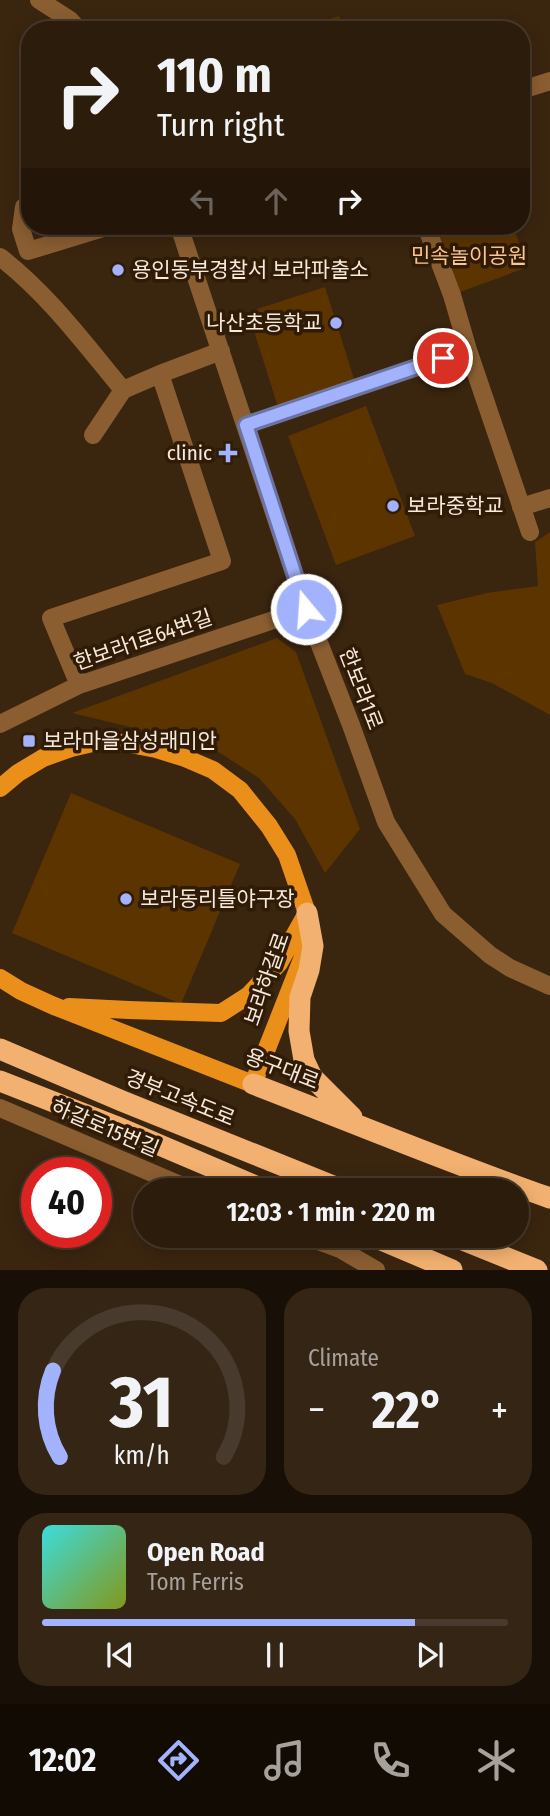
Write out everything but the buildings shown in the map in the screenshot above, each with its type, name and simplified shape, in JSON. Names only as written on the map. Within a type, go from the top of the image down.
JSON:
[{"type":"highway","points":[[307,913],[313,946],[300,998],[299,1031],[304,1060],[312,1077],[358,1124]]},
{"type":"highway","name":"경부고속도로","points":[[0,1049],[313,1178]]},
{"type":"highway","points":[[0,1081],[237,1178]]},
{"type":"highway","name":"용구대로","points":[[253,1084],[550,1198]]},
{"type":"highway","points":[[487,1176],[491,1178]]},
{"type":"highway","points":[[487,1176],[550,1192]]},
{"type":"highway","points":[[529,1199],[550,1211]]},
{"type":"highway","points":[[400,1248],[452,1270]]},
{"type":"highway","points":[[483,1248],[537,1270]]},
{"type":"main road","name":"보라하갈로","points":[[0,788],[43,758],[97,742],[125,743],[185,758],[213,770],[240,790],[287,855],[307,913],[308,944],[253,1084]]},
{"type":"main road","points":[[54,1006],[221,1013],[249,995],[279,963],[307,913]]},
{"type":"main road","name":"용구대로","points":[[0,978],[54,1006],[253,1084]]},
{"type":"street","points":[[39,0],[71,21]]},
{"type":"street","points":[[530,87],[550,81]]},
{"type":"street","points":[[23,235],[27,251],[80,235]]},
{"type":"street","name":"한보라1로","points":[[182,235],[306,609],[386,822],[443,914],[490,955],[510,968],[550,986]]},
{"type":"street","points":[[429,235],[452,295],[530,532]]},
{"type":"street","points":[[0,257],[23,274],[59,312],[123,390]]},
{"type":"street","points":[[246,425],[468,350]]},
{"type":"street","points":[[93,435],[123,390],[221,351]]},
{"type":"street","points":[[79,685],[51,618],[222,561],[160,374]]},
{"type":"street","points":[[521,508],[550,498]]},
{"type":"street","name":"한보라1로64번길","points":[[0,724],[79,685],[306,609]]},
{"type":"street","name":"하갈로15번길","points":[[0,1108],[164,1178]]},
{"type":"street","points":[[337,1248],[376,1270]]},
{"type":"green space","points":[[339,16],[340,21],[324,21]]},
{"type":"green space","name":"민속놀이공원","points":[[430,235],[516,235],[528,267],[452,295]]},
{"type":"green space","points":[[325,287],[355,382],[278,407],[248,312]]},
{"type":"green space","points":[[366,406],[415,536],[336,565],[288,436]]},
{"type":"green space","points":[[550,532],[550,715],[492,683],[465,674],[437,605],[487,593],[538,586],[535,542]]},
{"type":"green space","points":[[277,638],[296,652],[360,829],[325,873],[295,819],[259,778],[209,746],[72,713]]},
{"type":"green space","name":"보라동리틀야구장","points":[[71,793],[240,864],[181,1004],[12,933]]},
{"type":"place","name":"용인동부경찰서 보라파출소","points":[[118,270]]},
{"type":"place","name":"나산초등학교","points":[[336,323]]},
{"type":"place","name":"clinic","points":[[228,453]]},
{"type":"place","name":"보라중학교","points":[[393,506]]},
{"type":"place","name":"보라마을삼성래미안","points":[[29,741]]},
{"type":"place","name":"보라동리틀야구장","points":[[126,899]]},
{"type":"route","points":[[306,609],[246,425],[443,358]]}]
